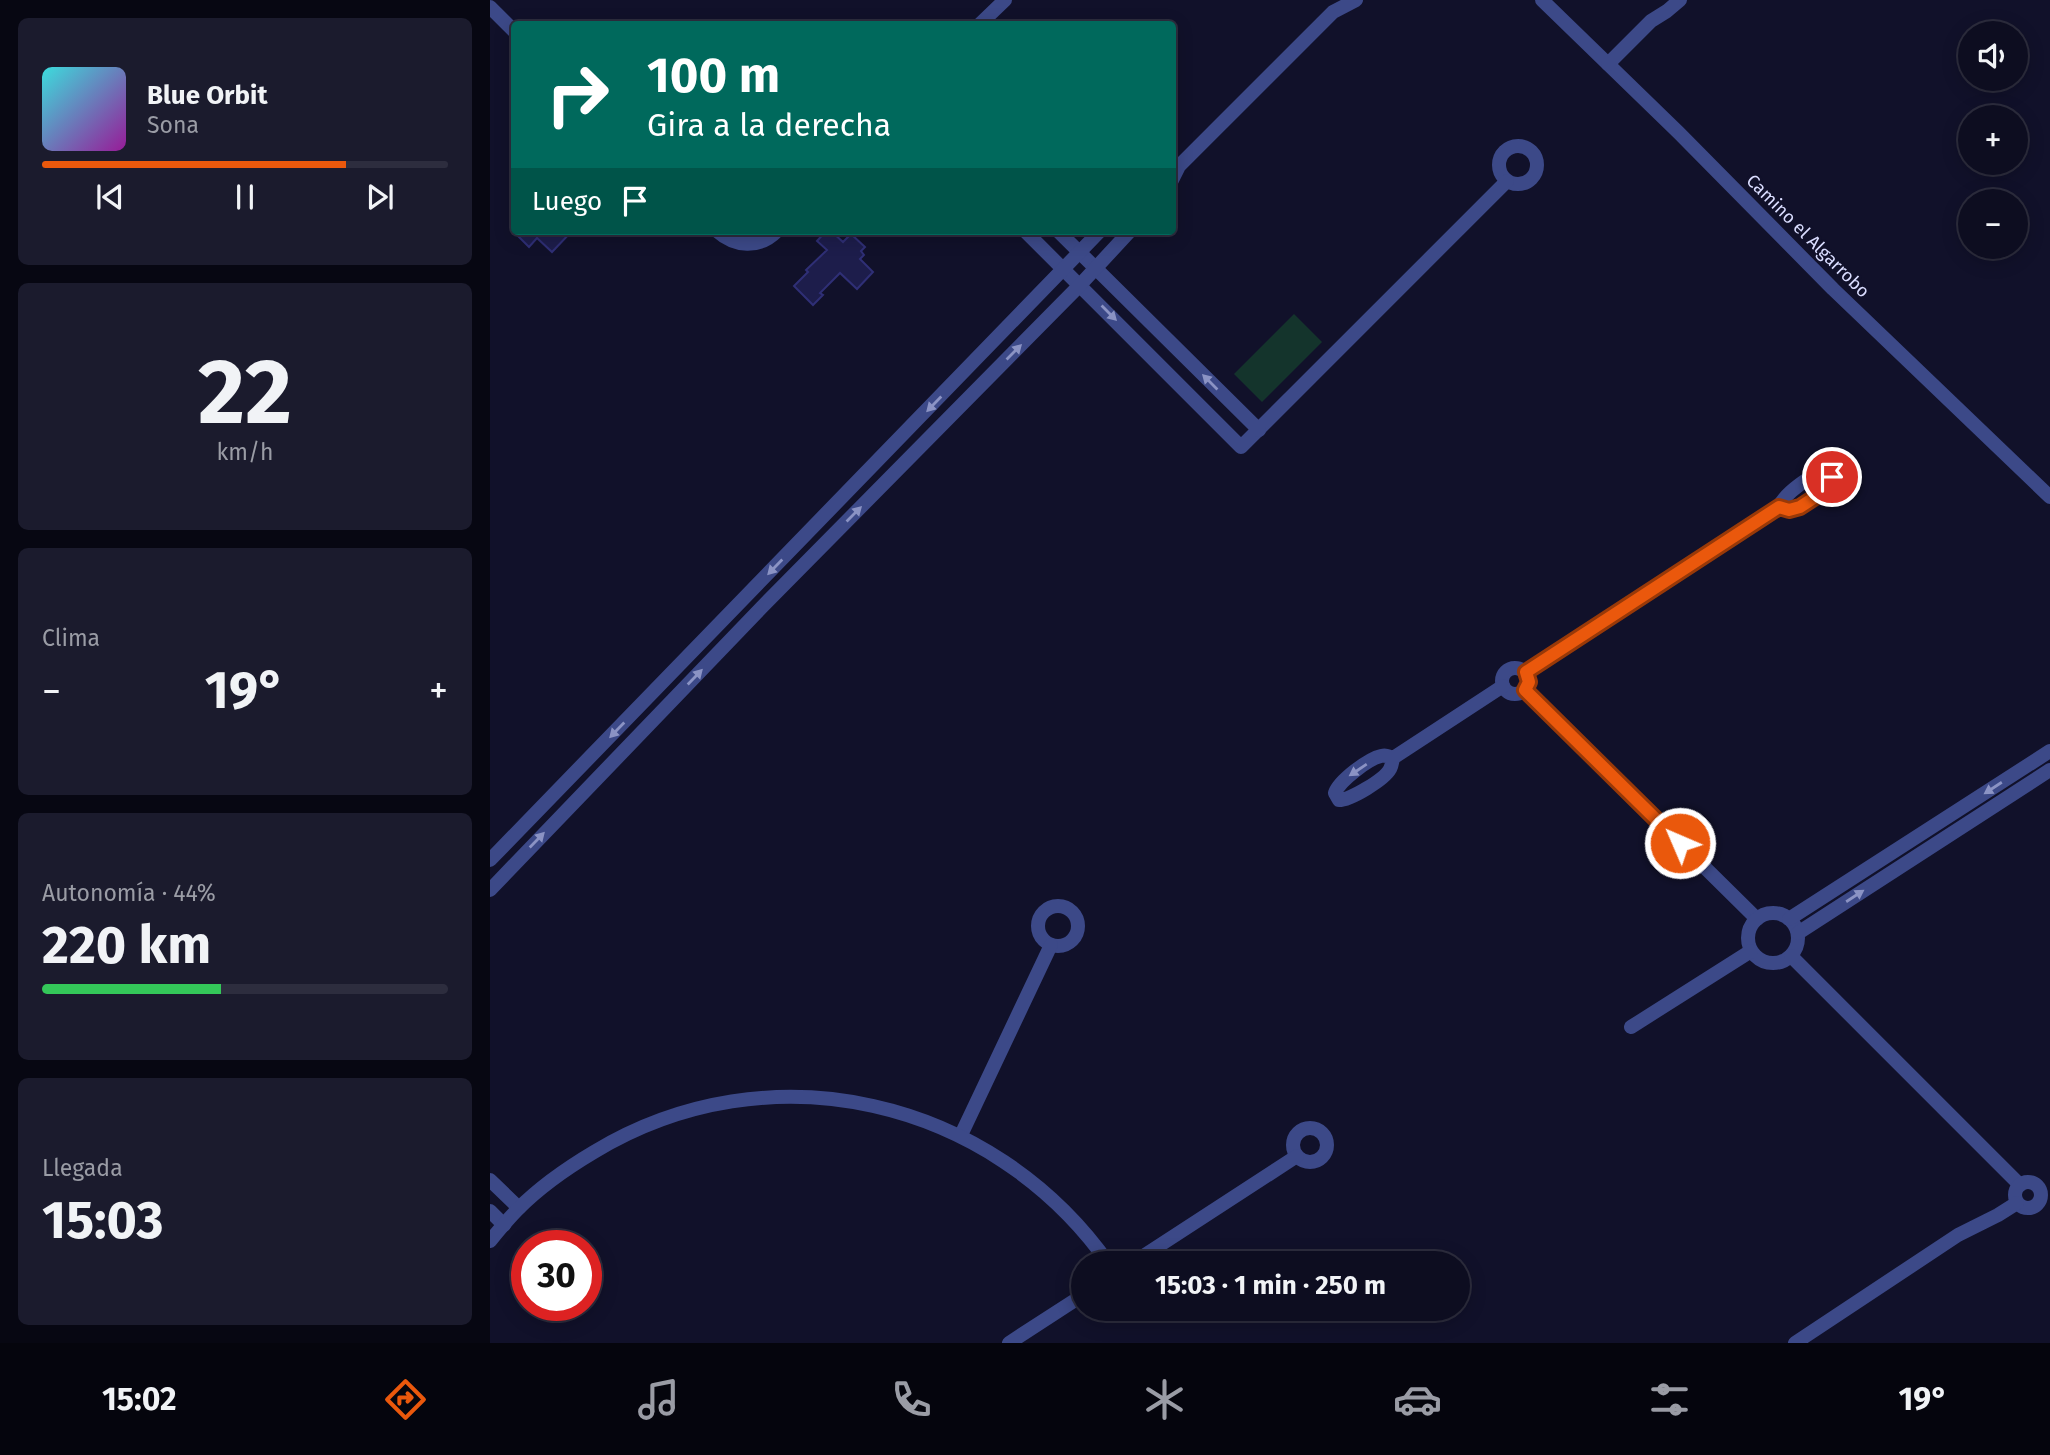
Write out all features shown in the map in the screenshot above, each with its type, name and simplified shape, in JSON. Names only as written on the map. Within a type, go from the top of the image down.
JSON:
[{"type":"street","points":[[983,21],[1005,0]]},
{"type":"street","points":[[1176,171],[1335,6],[1356,0]]},
{"type":"street","name":"Camino el Algarrobo","points":[[1542,0],[1833,289],[2050,497]]},
{"type":"street","points":[[1651,21],[1664,0]]},
{"type":"street","points":[[1608,64],[1651,21],[1680,0]]},
{"type":"street","points":[[490,7],[511,29]]},
{"type":"street","points":[[1029,235],[1241,447],[1507,181]]},
{"type":"street","points":[[723,235],[731,241],[747,244],[765,240],[772,235]]},
{"type":"street","points":[[1062,235],[1259,430]]},
{"type":"street","points":[[490,860],[1096,235]]},
{"type":"street","points":[[490,890],[762,607],[1126,235]]},
{"type":"street","points":[[1526,672],[1779,507]]},
{"type":"street","points":[[1518,667],[1526,672],[1529,682],[1525,690],[1509,693],[1503,686],[1503,677],[1508,669],[1518,667]]},
{"type":"street","points":[[1393,758],[1503,686]]},
{"type":"street","points":[[1525,690],[1757,919]]},
{"type":"street","points":[[1789,919],[2050,751]]},
{"type":"street","points":[[1798,933],[2050,770]]},
{"type":"street","points":[[1765,915],[1782,915],[1789,919],[1798,933],[1796,949],[1791,956],[1777,963],[1762,961],[1751,951],[1749,934],[1752,926],[1757,919],[1765,915]]},
{"type":"street","points":[[961,1135],[1051,945]]},
{"type":"street","points":[[1631,1027],[1751,951]]},
{"type":"street","points":[[1791,956],[2020,1185]]},
{"type":"street","points":[[490,1241],[519,1208],[561,1173],[623,1136],[675,1115],[730,1102],[758,1098],[812,1098],[863,1103],[913,1116],[961,1135],[1001,1160],[1047,1195],[1099,1251]]},
{"type":"street","points":[[1151,1251],[1297,1156]]},
{"type":"street","points":[[490,1180],[519,1208]]},
{"type":"street","points":[[2029,1182],[2045,1184],[2036,1206],[2024,1208],[2017,1203],[2015,1193],[2020,1185],[2029,1182]]},
{"type":"street","points":[[1794,1343],[1958,1236],[2017,1203]]},
{"type":"street","points":[[490,1211],[504,1225]]},
{"type":"street","points":[[1009,1343],[1071,1303]]},
{"type":"green space","points":[[1294,314],[1322,342],[1262,402],[1234,374]]},
{"type":"building","points":[[517,235],[568,235],[552,252],[537,238],[529,247]]},
{"type":"building","points":[[822,235],[835,235],[843,242],[852,235],[865,247],[861,251],[864,255],[860,259],[873,272],[857,289],[840,273],[820,293],[823,295],[813,305],[794,286],[827,250],[817,241]]},
{"type":"route","points":[[1680,843],[1525,690],[1529,682],[1526,672],[1779,507],[1789,510],[1800,507],[1829,488],[1833,483],[1832,477]]}]
